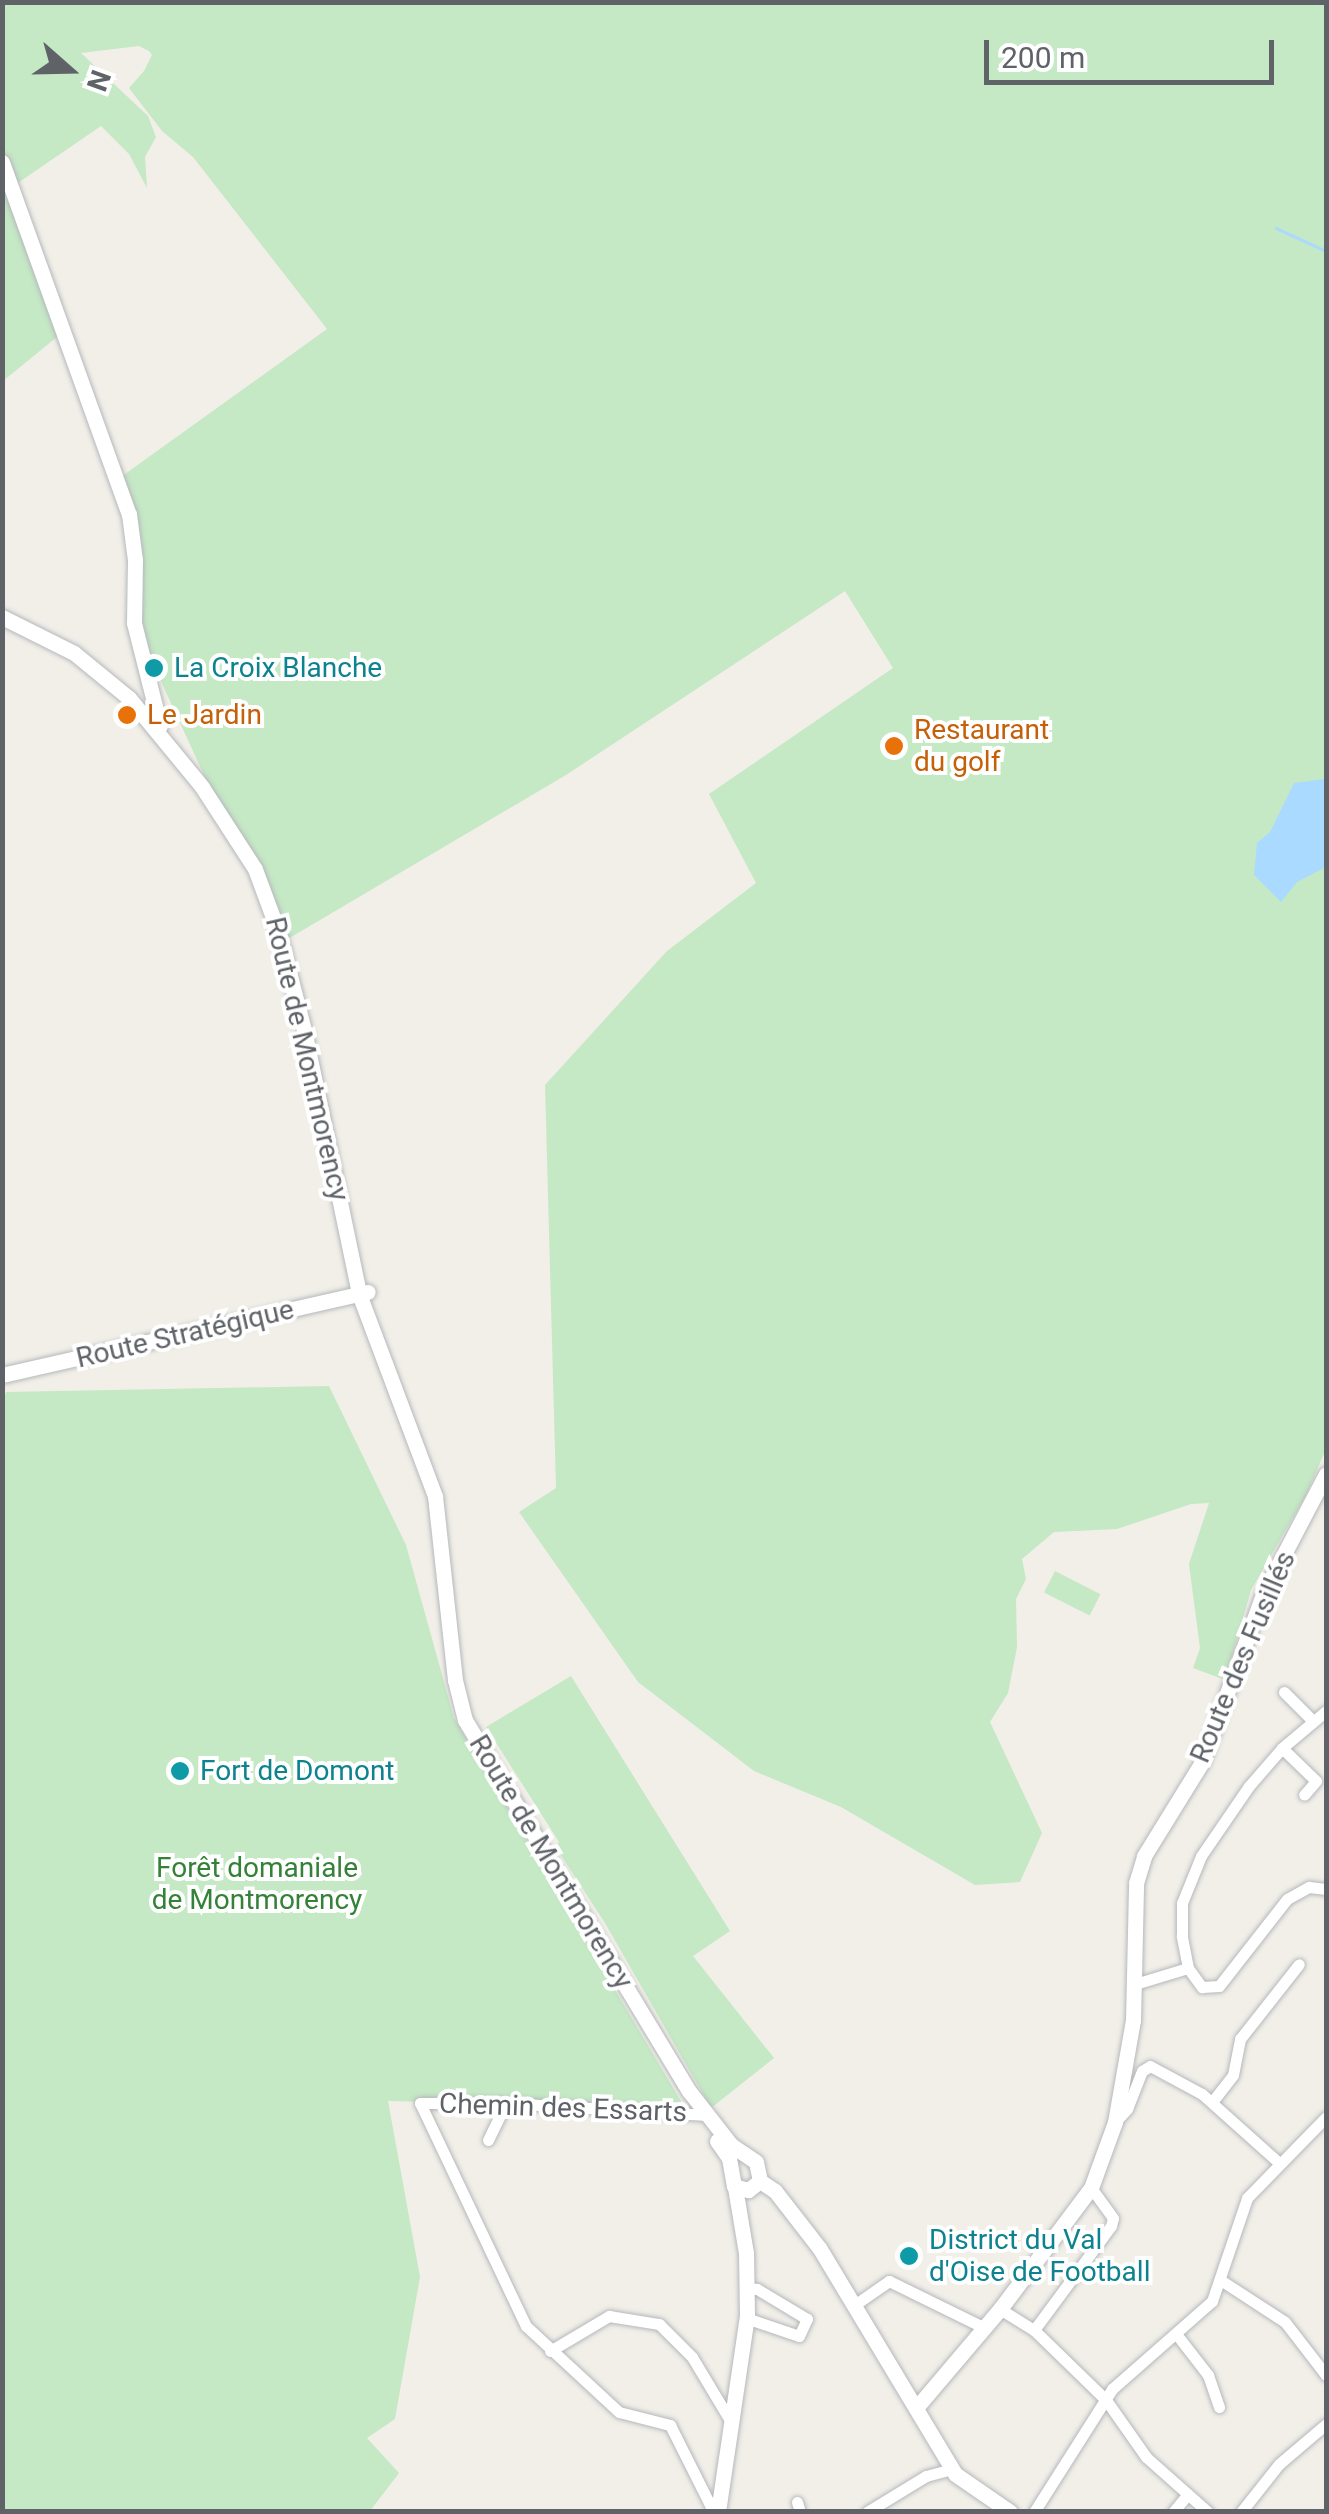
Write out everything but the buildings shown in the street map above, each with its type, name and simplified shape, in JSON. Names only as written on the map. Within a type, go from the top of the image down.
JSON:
[{"type":"main road","points":[[2,162],[129,514],[135,560],[133,614],[156,718],[172,747]]},
{"type":"main road","points":[[2,617],[74,653],[131,700],[172,747]]},
{"type":"main road","points":[[131,700],[142,684],[141,654]]},
{"type":"main road","points":[[131,700],[145,704],[151,692]]},
{"type":"main road","name":"Route de Montmorency","points":[[172,747],[242,844],[266,896],[304,1030],[364,1293],[418,1444],[440,1521],[450,1642],[466,1720],[689,2091],[702,2114],[743,2182],[759,2166],[702,2114]]},
{"type":"main road","name":"Route Stratégique","points":[[4,1378],[364,1293]]},
{"type":"main road","name":"Route des Fusillés","points":[[916,2408],[1000,2309],[1090,2188],[1115,2122],[1135,1984],[1132,1974],[1136,1883],[1154,1836],[1202,1762],[1264,1592],[1326,1474]]},
{"type":"main road","points":[[718,2510],[748,2288],[740,2210],[743,2182],[736,2160],[748,2158]]},
{"type":"main road","points":[[743,2182],[775,2191],[820,2248],[952,2469],[1010,2512]]},
{"type":"street","points":[[1284,1692],[1313,1721]]},
{"type":"street","points":[[1326,1711],[1282,1748],[1225,1817],[1190,1879],[1181,1920],[1188,1968],[1202,1987],[1220,1986],[1287,1899],[1309,1887],[1326,1888]]},
{"type":"street","points":[[1282,1748],[1316,1781],[1304,1795]]},
{"type":"street","points":[[1212,2102],[1233,2075],[1240,2039],[1299,1964]]},
{"type":"street","points":[[1135,1984],[1188,1968]]},
{"type":"street","points":[[1115,2122],[1127,2109],[1146,2067],[1156,2068],[1212,2102],[1278,2162]]},
{"type":"street","points":[[488,2140],[506,2102]]},
{"type":"street","name":"Chemin des Essarts","points":[[550,2351],[526,2326],[511,2298],[420,2103],[506,2102],[702,2114]]},
{"type":"street","points":[[1034,2512],[1127,2374],[1176,2336],[1212,2301],[1222,2281],[1240,2210],[1278,2162],[1326,2117]]},
{"type":"street","points":[[1034,2330],[1111,2226],[1113,2218],[1090,2188]]},
{"type":"street","points":[[1222,2281],[1285,2322],[1326,2376]]},
{"type":"street","points":[[853,2306],[889,2282],[983,2326]]},
{"type":"street","points":[[746,2318],[799,2336],[807,2319],[757,2288],[748,2288]]},
{"type":"street","points":[[1000,2309],[1034,2330],[1106,2400],[1146,2457],[1208,2512]]},
{"type":"street","points":[[718,2510],[710,2505],[670,2426],[619,2412],[550,2351],[609,2316],[658,2324],[692,2357],[731,2422]]},
{"type":"street","points":[[1176,2336],[1208,2375],[1220,2407]]},
{"type":"street","points":[[1241,2512],[1278,2464],[1326,2424]]},
{"type":"street","points":[[867,2512],[926,2476],[952,2469]]},
{"type":"street","points":[[1173,2512],[1188,2494]]},
{"type":"green space","points":[[2,3],[1326,3],[1326,1449],[1306,1495],[1251,1590],[1225,1680],[1193,1668],[1200,1648],[1189,1564],[1209,1503],[1191,1504],[1117,1529],[1054,1532],[1022,1559],[1026,1579],[1016,1599],[1017,1647],[1008,1693],[990,1722],[1042,1833],[1020,1882],[975,1885],[841,1807],[754,1771],[638,1682],[519,1512],[556,1488],[545,1085],[667,951],[756,883],[709,794],[893,668],[845,591],[566,775],[281,943],[143,642],[118,479],[327,329],[193,157],[162,131],[129,88],[144,71],[152,55],[149,51],[139,46],[81,53],[148,116],[156,137],[145,157],[147,188],[129,154],[101,126],[12,187],[63,332],[3,381]]},
{"type":"green space","name":"Forêt domaniale de Montmorency","points":[[329,1386],[406,1545],[454,1718],[685,2108],[388,2101],[420,2277],[395,2419],[367,2438],[399,2473],[370,2511],[3,2512],[6,1392]]},
{"type":"green space","points":[[1055,1571],[1100,1594],[1090,1616],[1044,1592]]},
{"type":"green space","points":[[571,1676],[730,1931],[693,1956],[774,2058],[711,2108],[605,1923],[555,1846],[559,1842],[486,1727]]},
{"type":"water","points":[[1325,779],[1326,867],[1297,882],[1281,902],[1254,875],[1257,843],[1270,832],[1294,783]]},
{"type":"waterway","points":[[1276,228],[1326,251]]},
{"type":"place","name":"La Croix Blanche","points":[[154,668]]},
{"type":"place","name":"Le Jardin","points":[[127,715]]},
{"type":"place","name":"Restaurant du golf","points":[[894,746]]},
{"type":"place","name":"Fort de Domont","points":[[180,1771]]},
{"type":"place","name":"District du Val d'Oise de Football","points":[[909,2256]]}]
